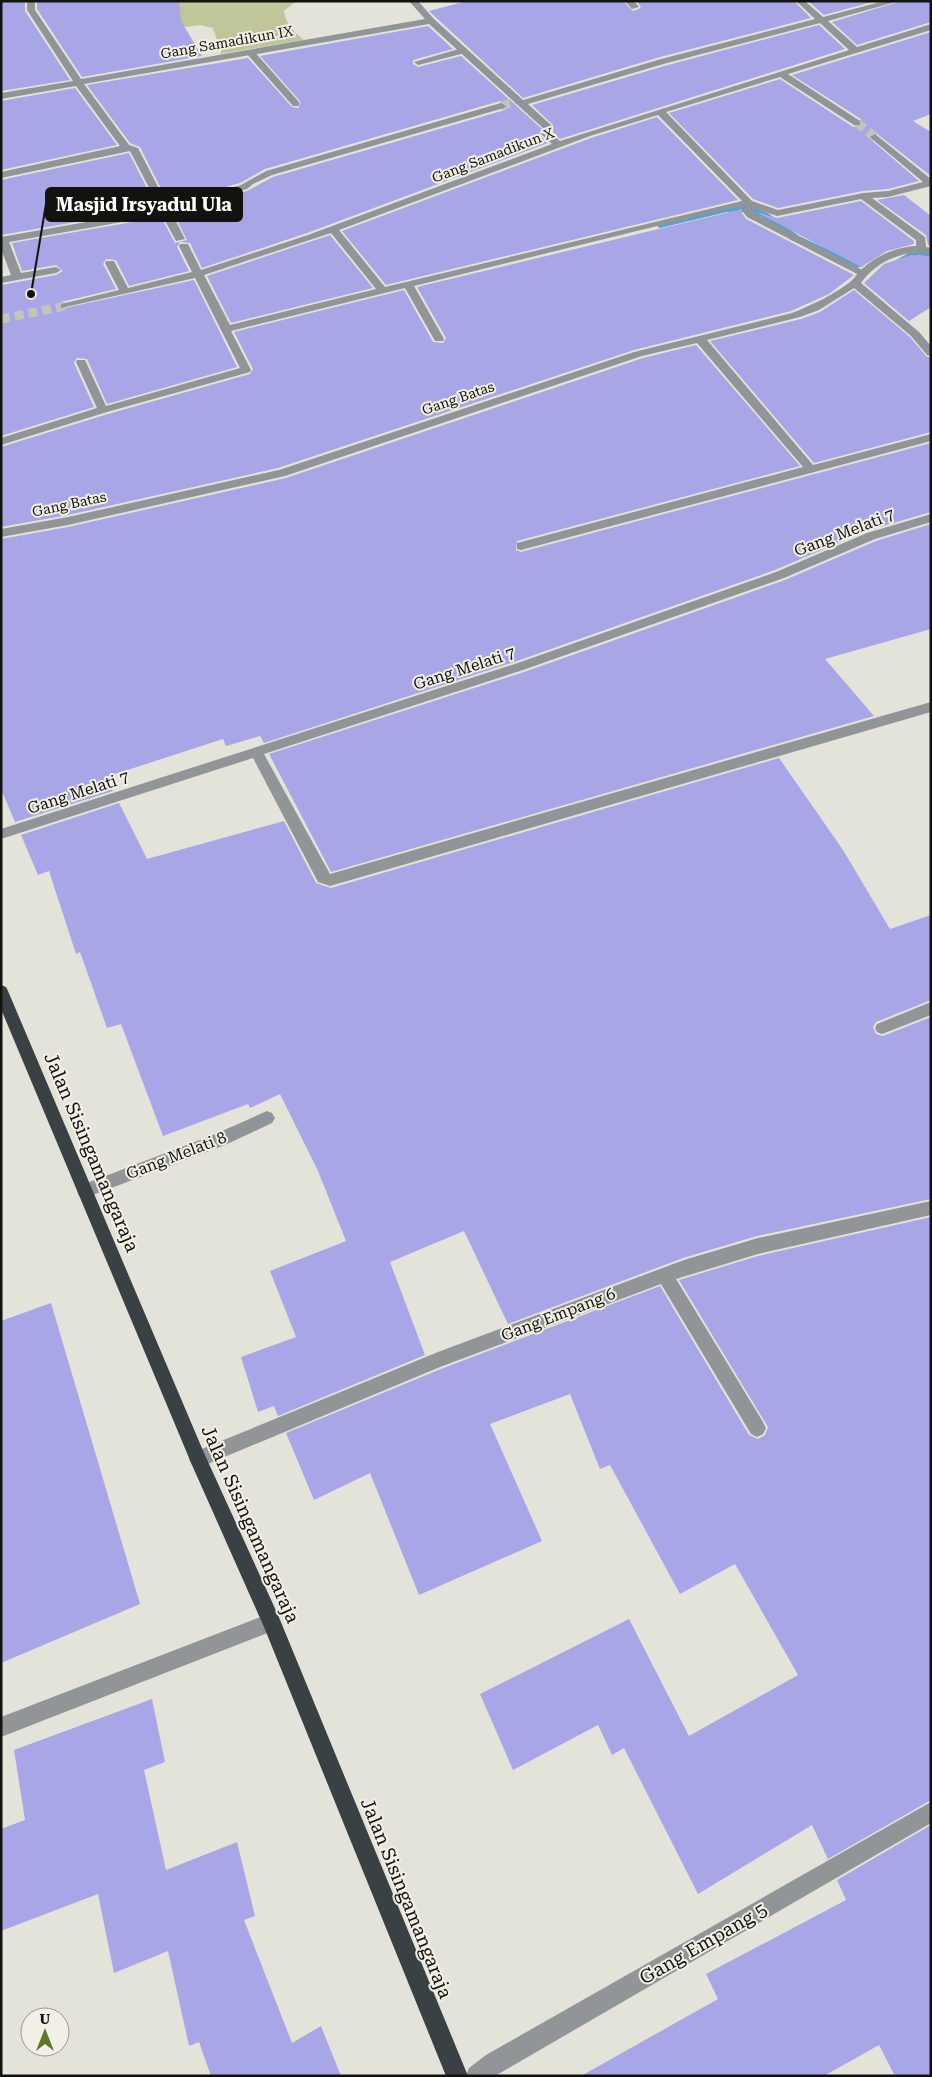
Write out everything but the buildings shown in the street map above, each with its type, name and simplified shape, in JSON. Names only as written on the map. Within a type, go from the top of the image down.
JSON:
[{"type":"highway","name":"Jalan Sisingamangaraja","points":[[1,991],[198,1459],[271,1622],[458,2076]]},
{"type":"street","points":[[31,1],[31,10],[78,82],[126,148]]},
{"type":"street","points":[[414,1],[430,21],[549,128],[546,134],[559,145]]},
{"type":"street","points":[[800,1],[855,50]]},
{"type":"street","points":[[519,102],[895,1]]},
{"type":"street","name":"Gang Samadikun IX","points":[[1,96],[430,21]]},
{"type":"street","name":"Gang Samadikun X","points":[[65,306],[198,274],[333,230],[559,145],[660,111],[931,27]]},
{"type":"street","points":[[418,62],[462,51]]},
{"type":"street","points":[[250,52],[296,104]]},
{"type":"street","points":[[780,73],[858,123]]},
{"type":"street","points":[[186,201],[250,183],[269,174],[501,106]]},
{"type":"street","points":[[660,111],[748,208]]},
{"type":"street","points":[[875,137],[930,183]]},
{"type":"street","points":[[1,175],[132,148],[166,207],[246,370],[103,410],[1,442]]},
{"type":"street","points":[[764,215],[863,196],[888,194],[930,183]]},
{"type":"street","points":[[863,196],[921,239],[926,249]]},
{"type":"street","points":[[226,328],[726,206],[748,208],[764,215],[863,273]]},
{"type":"street","points":[[17,277],[2,240],[166,207]]},
{"type":"street","points":[[333,230],[382,290]]},
{"type":"street","name":"Gang Batas","points":[[1,533],[68,521],[281,472],[582,372],[699,338],[796,315],[816,308],[855,283],[872,266],[906,248],[926,249]]},
{"type":"street","points":[[110,263],[125,291]]},
{"type":"street","points":[[1,280],[56,270]]},
{"type":"street","points":[[855,283],[915,334],[931,353]]},
{"type":"street","points":[[407,284],[439,339]]},
{"type":"street","points":[[699,338],[811,470]]},
{"type":"street","points":[[81,362],[103,410]]},
{"type":"street","points":[[521,546],[931,437]]},
{"type":"street","name":"Gang Melati 7","points":[[1,834],[520,667],[780,575],[872,536],[931,518]]},
{"type":"street","points":[[257,753],[322,878],[330,880],[931,707]]},
{"type":"street","points":[[882,1028],[931,1008]]},
{"type":"street","name":"Gang Melati 8","points":[[85,1190],[219,1140],[267,1118]]},
{"type":"street","name":"Gang Empang 6","points":[[198,1459],[438,1360],[664,1275],[758,1246],[931,1208]]},
{"type":"street","points":[[664,1275],[757,1428]]},
{"type":"street","points":[[1,1727],[271,1622]]},
{"type":"street","name":"Gang Empang 5","points":[[477,2076],[494,2063],[931,1812]]},
{"type":"green space","points":[[169,1],[296,1],[284,11],[291,27],[304,40],[220,54],[223,46],[217,40],[213,28],[200,25],[179,28]]},
{"type":"waterway","points":[[660,225],[727,209],[750,209],[765,215],[795,238],[859,266]]},
{"type":"waterway","points":[[892,265],[918,251],[931,256]]},
{"type":"tunnel","points":[[501,106],[515,102]]},
{"type":"tunnel","points":[[857,123],[875,137]]},
{"type":"tunnel","points":[[168,205],[186,201]]},
{"type":"tunnel","points":[[1,319],[65,306]]},
{"type":"place","name":"Masjid Irsyadul Ula","points":[[31,294]]}]
